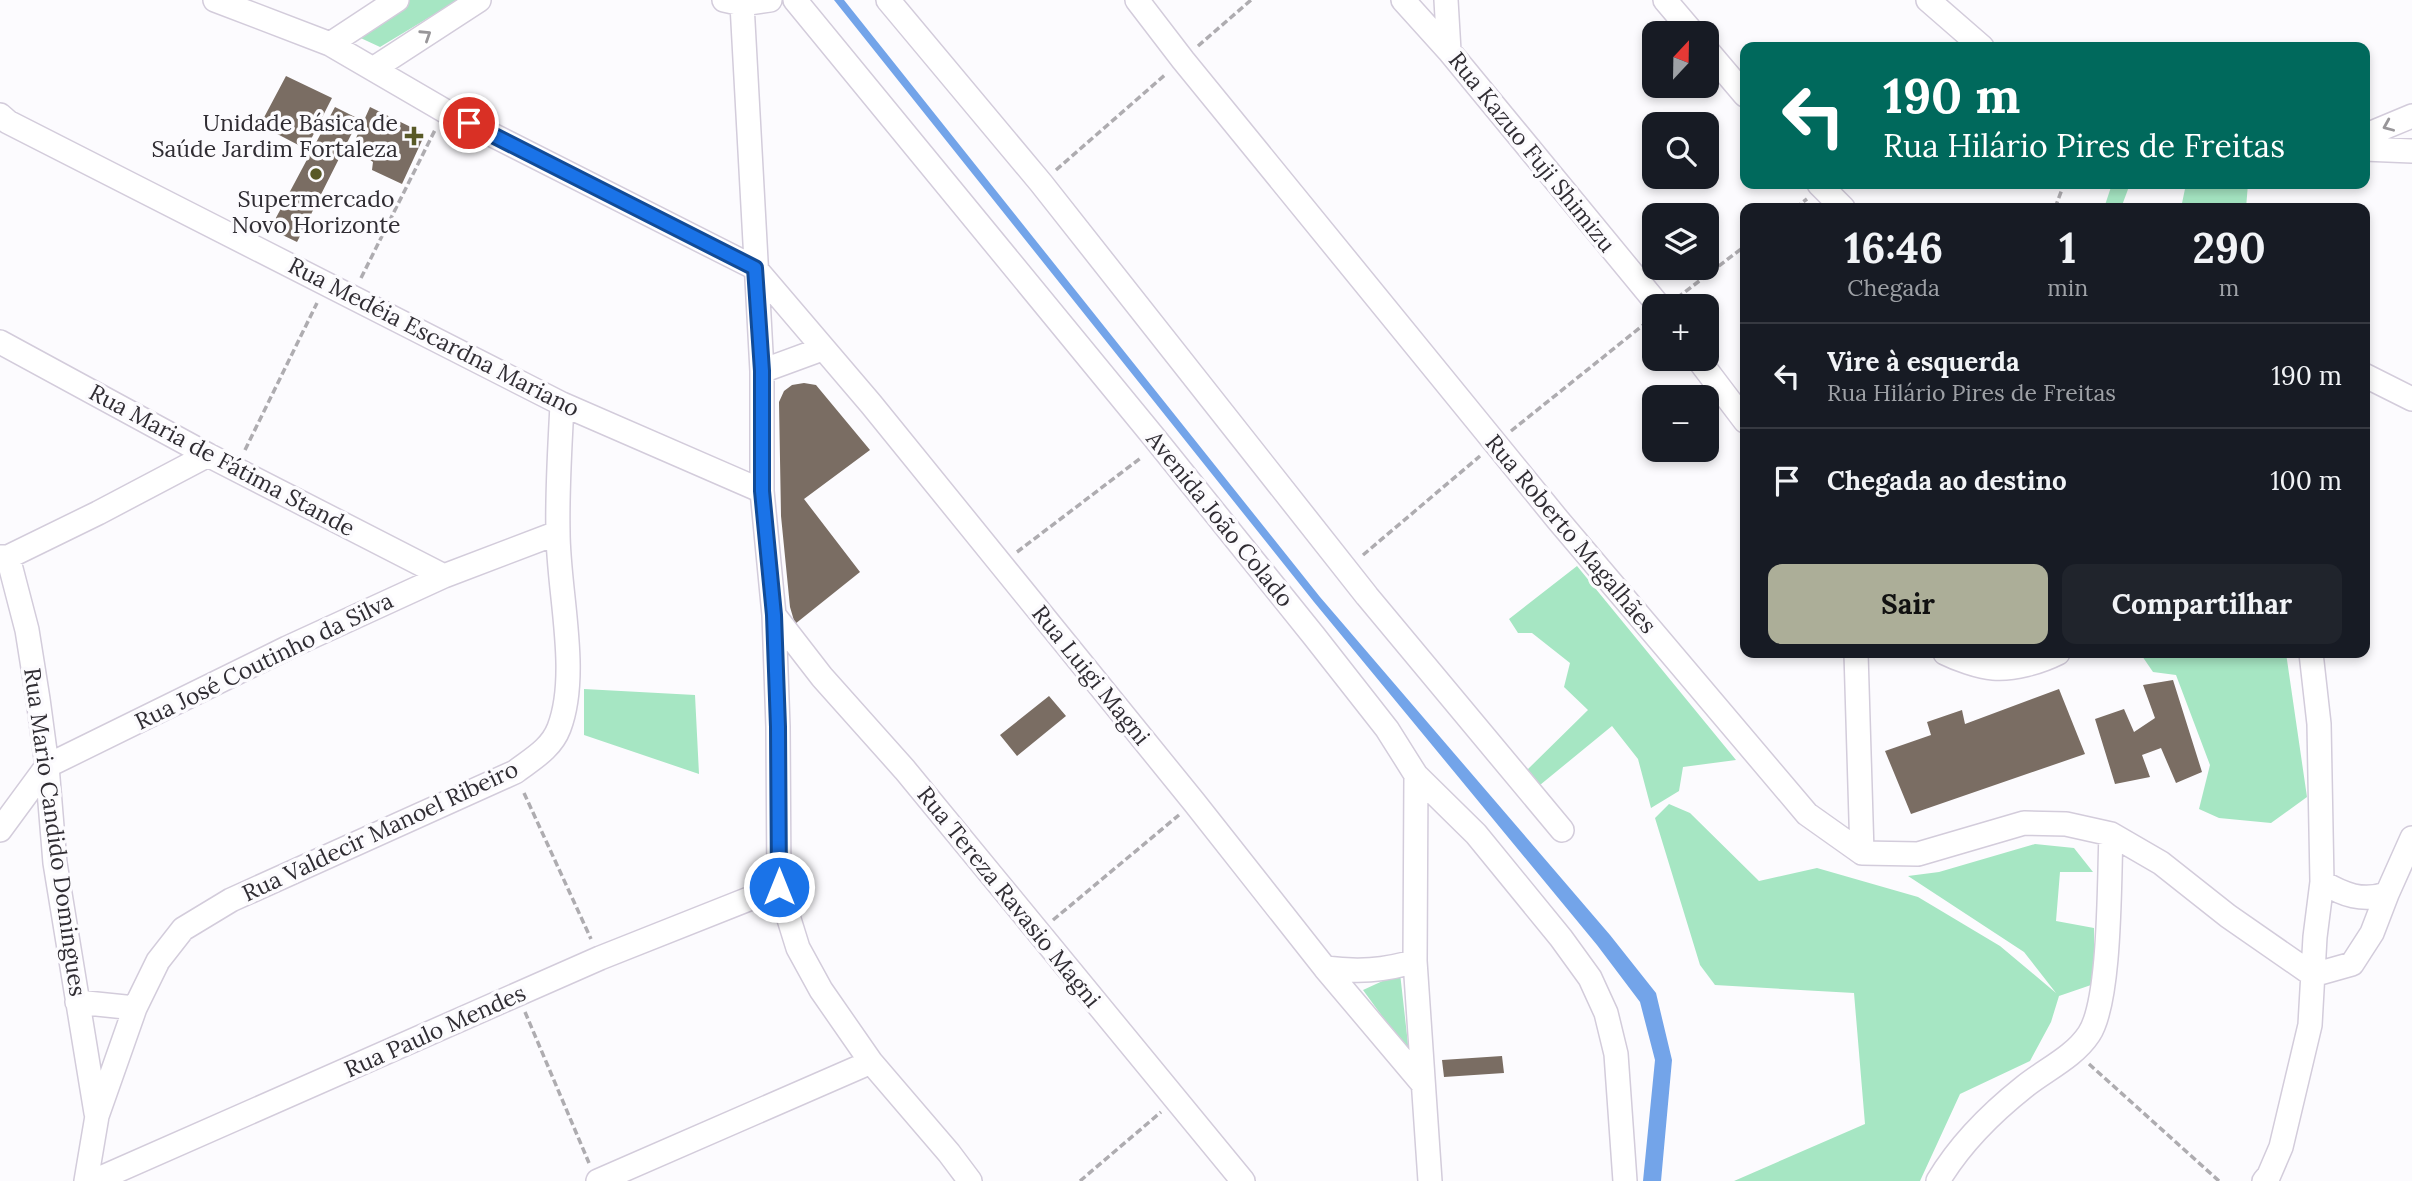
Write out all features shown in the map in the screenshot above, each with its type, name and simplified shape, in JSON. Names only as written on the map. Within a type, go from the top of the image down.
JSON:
[{"type":"street","points":[[215,0],[330,44],[445,111],[755,268]]},
{"type":"street","points":[[330,44],[397,0]]},
{"type":"street","points":[[373,69],[479,0]]},
{"type":"street","points":[[769,0],[733,2],[762,371],[762,491],[774,615],[778,727],[779,887],[798,948],[821,990],[871,1062],[970,1181]]},
{"type":"street","name":"Avenida João Colado","points":[[795,0],[1159,444],[1387,729],[1416,775],[1476,834],[1590,978],[1606,1013],[1616,1054],[1625,1181]]},
{"type":"street","points":[[888,0],[1041,183],[1367,596],[1562,830]]},
{"type":"street","name":"Rua Roberto Magalhães","points":[[1137,0],[1495,443],[1807,814],[1862,853]]},
{"type":"street","name":"Rua Kazuo Fuji Shimizu","points":[[1403,0],[1660,294]]},
{"type":"street","points":[[1446,0],[1449,51]]},
{"type":"street","points":[[1665,0],[1683,21]]},
{"type":"street","points":[[1928,0],[1976,42]]},
{"type":"street","points":[[1719,64],[1740,89]]},
{"type":"street","name":"Rua Medéia Escardna Mariano","points":[[0,115],[8,122],[562,404],[762,491]]},
{"type":"street","points":[[2370,134],[2412,117]]},
{"type":"street","points":[[2370,149],[2412,151]]},
{"type":"street","points":[[1824,189],[1838,203]]},
{"type":"street","name":"Rua Luigi Magni","points":[[755,268],[871,404],[1325,968],[1423,1084]]},
{"type":"street","name":"Rua Maria de Fátima Stande","points":[[0,342],[208,455],[444,576]]},
{"type":"street","points":[[762,371],[822,349]]},
{"type":"street","points":[[1707,371],[1740,414]]},
{"type":"street","points":[[2370,378],[2412,399]]},
{"type":"street","name":"Rua Valdecir Manoel Ribeiro","points":[[86,1181],[97,1116],[135,1008],[158,961],[183,929],[231,900],[514,772],[550,746],[565,708],[567,668],[558,533],[562,404]]},
{"type":"street","points":[[4,557],[97,513],[208,455]]},
{"type":"street","name":"Rua José Coutinho da Silva","points":[[0,830],[47,765],[287,648],[444,576],[558,533]]},
{"type":"street","name":"Rua Mario Candido Domingues","points":[[4,557],[27,630],[47,765],[55,863],[97,1116]]},
{"type":"street","name":"Rua Tereza Ravasio Magni","points":[[774,615],[822,677],[905,770],[1243,1181]]},
{"type":"street","points":[[1856,658],[1862,853],[1918,854],[2024,823],[2066,824],[2111,834],[2161,863],[2228,916],[2313,975]]},
{"type":"street","points":[[1976,658],[2017,666],[2047,658]]},
{"type":"street","points":[[2264,1181],[2280,1147],[2310,1025],[2322,882],[2319,724],[2312,658]]},
{"type":"street","points":[[1416,775],[1415,961],[1430,1181]]},
{"type":"street","points":[[1938,1181],[1949,1162],[1981,1124],[2023,1087],[2074,1051],[2090,1033],[2101,1002],[2111,834]]},
{"type":"street","points":[[2313,975],[2352,964],[2372,933],[2386,894],[2412,838]]},
{"type":"street","points":[[2322,882],[2355,897],[2372,899],[2386,894]]},
{"type":"street","name":"Rua Paulo Mendes","points":[[94,1181],[600,958],[779,887]]},
{"type":"street","points":[[1325,968],[1363,972],[1395,968],[1415,961]]},
{"type":"street","points":[[77,1002],[135,1008]]},
{"type":"street","points":[[595,1175],[871,1062]]},
{"type":"path","points":[[1041,183],[1251,0]]},
{"type":"path","points":[[352,296],[445,111]]},
{"type":"path","points":[[1678,294],[1740,250]]},
{"type":"path","points":[[236,468],[327,283]]},
{"type":"path","points":[[1346,569],[1495,443],[1642,326]]},
{"type":"path","points":[[1001,564],[1159,444]]},
{"type":"path","points":[[514,772],[600,958]]},
{"type":"path","points":[[1037,933],[1194,802]]},
{"type":"path","points":[[518,994],[595,1175]]},
{"type":"path","points":[[2074,1051],[2219,1181]]},
{"type":"path","points":[[1080,1181],[1176,1099]]},
{"type":"green space","points":[[407,0],[458,0],[380,47],[352,34]]},
{"type":"green space","points":[[2110,189],[2128,189],[2123,203],[2106,203]]},
{"type":"green space","points":[[2185,189],[2248,189],[2246,203],[2182,203]]},
{"type":"green space","points":[[1577,566],[1736,760],[1683,767],[1679,791],[1651,808],[1638,759],[1612,726],[1540,785],[1527,770],[1588,710],[1564,687],[1570,663],[1532,633],[1518,633],[1509,619]]},
{"type":"green space","points":[[2143,658],[2287,658],[2307,797],[2271,823],[2219,818],[2199,809],[2210,765],[2176,675],[2153,672]]},
{"type":"green space","points":[[584,689],[695,695],[699,774],[584,735]]},
{"type":"green space","points":[[1669,804],[1690,813],[1759,881],[1817,868],[1918,897],[2000,946],[2056,993],[2024,952],[1908,876],[1939,872],[2035,844],[2074,848],[2093,872],[2060,872],[2056,921],[2094,928],[2094,984],[2059,996],[2051,1022],[2030,1061],[1960,1094],[1920,1181],[1734,1181],[1865,1124],[1854,993],[1715,985],[1700,965],[1655,818]]},
{"type":"green space","points":[[1400,973],[1409,1053],[1363,990]]},
{"type":"water","points":[[834,0],[844,0],[1320,597],[1610,935],[1656,993],[1672,1060],[1661,1181],[1643,1181],[1655,1060],[1640,1002],[1597,945],[1314,602]]},
{"type":"building","points":[[286,76],[332,98],[306,149],[260,125]]},
{"type":"building","name":"Supermercado Novo Horizonte","points":[[335,107],[359,119],[297,242],[270,229]]},
{"type":"building","points":[[370,107],[425,134],[402,184],[372,170],[373,162],[352,147]]},
{"type":"building","points":[[792,385],[816,385],[870,450],[804,499],[860,572],[795,624],[790,607],[781,516],[779,402],[784,391]]},
{"type":"building","points":[[2173,680],[2202,772],[2176,783],[2161,748],[2142,755],[2150,777],[2115,784],[2095,719],[2124,709],[2134,732],[2155,718],[2143,685]]},
{"type":"building","points":[[2059,689],[2085,754],[1911,814],[1885,751],[1931,735],[1927,722],[1962,710],[1965,724]]},
{"type":"building","points":[[1049,696],[1066,716],[1017,756],[1000,735]]},
{"type":"building","points":[[1502,1056],[1504,1073],[1444,1077],[1442,1060]]},
{"type":"place","name":"Unidade Básica de Saúde Jardim Fortaleza","points":[[414,136]]},
{"type":"place","name":"Supermercado Novo Horizonte","points":[[316,174]]},
{"type":"route","points":[[469,123],[755,268],[762,371],[762,491],[774,615],[779,887]]}]
